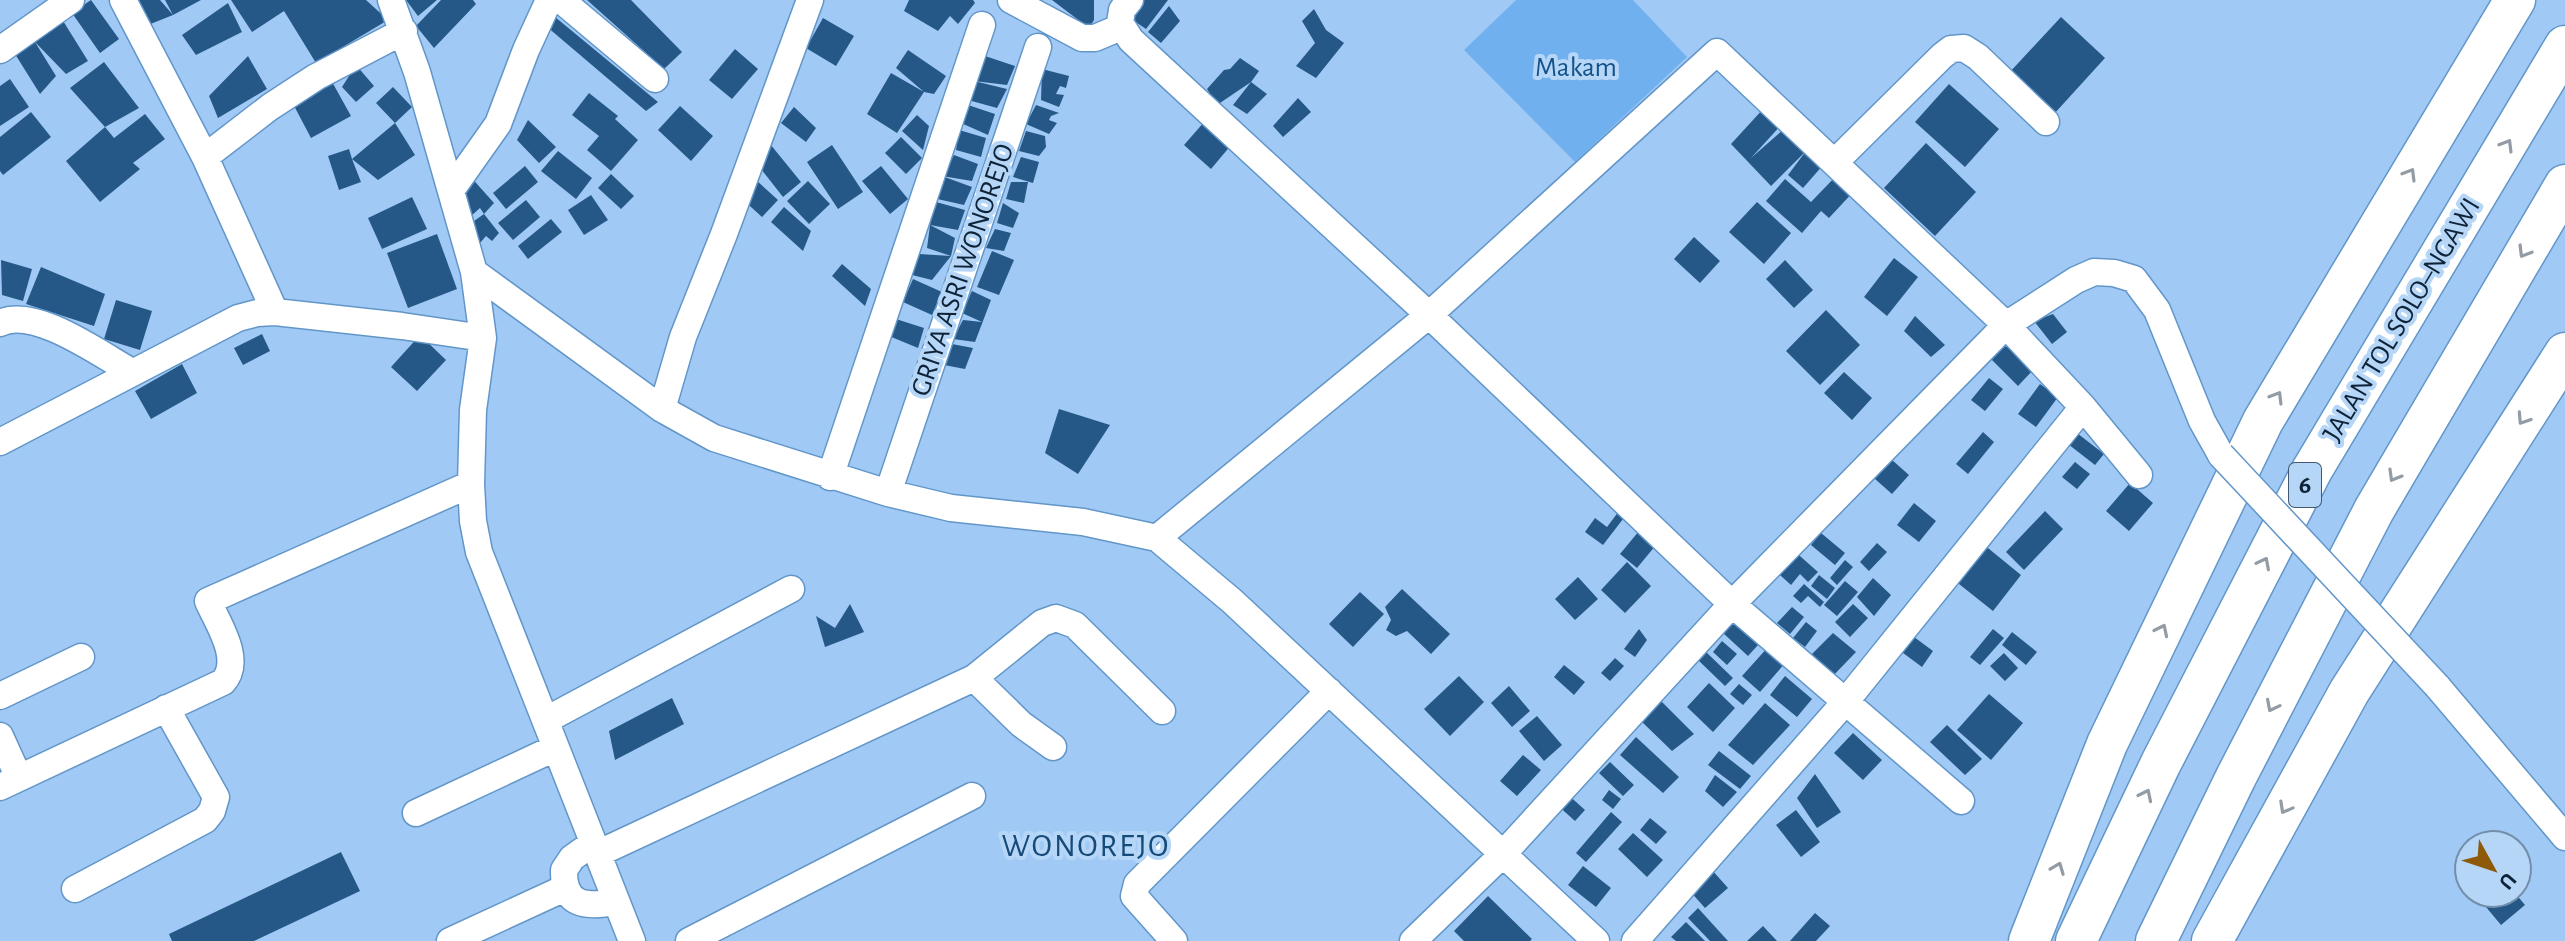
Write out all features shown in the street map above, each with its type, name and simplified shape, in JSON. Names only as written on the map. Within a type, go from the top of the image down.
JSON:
[{"type":"highway","points":[[2029,941],[2107,744],[2263,421],[2515,0]]},
{"type":"highway","name":"JALAN TOL SOLO–NGAWI","points":[[2076,941],[2161,763],[2312,470],[2565,46]]},
{"type":"highway","points":[[2156,941],[2236,777],[2374,510],[2565,185]]},
{"type":"highway","points":[[2212,941],[2349,692],[2565,353]]},
{"type":"street","points":[[0,50],[71,0]]},
{"type":"street","points":[[123,0],[205,157],[275,312]]},
{"type":"street","points":[[391,0],[404,31],[474,272],[483,338],[473,410],[471,484],[479,552],[632,941]]},
{"type":"street","points":[[452,189],[498,124],[549,0]]},
{"type":"street","points":[[561,0],[655,79]]},
{"type":"street","points":[[662,409],[683,337],[810,0]]},
{"type":"street","points":[[1011,0],[1082,38],[1095,38],[1121,27]]},
{"type":"street","points":[[1130,0],[1120,17],[1121,27],[1732,604],[1961,801]]},
{"type":"street","points":[[830,477],[982,25]]},
{"type":"street","points":[[205,157],[270,107],[316,77],[404,31]]},
{"type":"street","name":"GRIYA ASRI WONOREJO","points":[[888,493],[1038,47]]},
{"type":"street","points":[[1835,162],[1902,93],[1951,49],[1964,48],[1978,57],[2046,122]]},
{"type":"street","points":[[1157,538],[1429,315],[1717,52],[2006,325],[2083,407],[2139,475]]},
{"type":"street","points":[[474,272],[662,409],[714,438],[830,477],[951,508],[1083,522],[1157,538],[1232,601],[1596,941]]},
{"type":"street","points":[[1413,941],[1503,854],[1732,604],[2006,325],[2076,280],[2094,272],[2114,273],[2134,279],[2157,310],[2202,421],[2221,455],[2437,686],[2565,837]]},
{"type":"street","points":[[0,442],[238,318],[257,313],[275,312],[402,326],[483,338]]},
{"type":"street","points":[[0,323],[22,319],[54,329],[132,372]]},
{"type":"street","points":[[1635,941],[1846,701],[2083,407]]},
{"type":"street","points":[[0,736],[10,783],[223,682],[230,675],[231,656],[208,601],[471,484]]},
{"type":"street","points":[[546,720],[791,589]]},
{"type":"street","points":[[616,902],[591,907],[578,902],[565,888],[564,870],[572,858],[974,678],[1042,623],[1056,618],[1075,625],[1162,711]]},
{"type":"street","points":[[0,696],[81,657]]},
{"type":"street","points":[[974,678],[1021,724],[1053,747]]},
{"type":"street","points":[[1174,941],[1134,896],[1137,884],[1329,691]]},
{"type":"street","points":[[75,889],[205,820],[212,811],[216,797],[166,708]]},
{"type":"street","points":[[416,813],[555,748]]},
{"type":"street","points":[[689,941],[972,796]]},
{"type":"street","points":[[450,941],[565,888]]},
{"type":"green space","name":"Makam","points":[[1516,0],[1633,0],[1687,57],[1575,162],[1464,50]]},
{"type":"building","points":[[91,0],[119,39],[100,53],[72,13]]},
{"type":"building","points":[[127,0],[160,0],[173,15],[148,25]]},
{"type":"building","points":[[165,0],[201,0],[173,15]]},
{"type":"building","points":[[231,0],[366,0],[388,20],[316,63],[284,11],[252,32]]},
{"type":"building","points":[[406,0],[437,0],[418,16]]},
{"type":"building","points":[[441,0],[473,0],[476,4],[434,48],[416,26]]},
{"type":"building","points":[[587,0],[631,0],[682,52],[664,69]]},
{"type":"building","points":[[909,0],[973,0],[975,3],[958,24],[950,16],[938,31],[904,11]]},
{"type":"building","points":[[1052,0],[1094,0],[1094,20],[1089,28]]},
{"type":"building","points":[[1138,0],[1168,0],[1146,29],[1127,16]]},
{"type":"building","points":[[228,3],[242,32],[196,55],[182,35]]},
{"type":"building","points":[[1169,6],[1180,21],[1161,43],[1148,32]]},
{"type":"building","points":[[1314,9],[1326,30],[1344,43],[1316,78],[1296,66],[1315,43],[1302,21]]},
{"type":"building","points":[[549,12],[658,102],[646,111],[546,26]]},
{"type":"building","points":[[60,16],[88,61],[66,74],[35,42]]},
{"type":"building","points":[[2061,17],[2105,58],[2054,114],[2009,73]]},
{"type":"building","points":[[823,18],[854,36],[836,66],[806,48]]},
{"type":"building","points":[[35,42],[56,76],[40,94],[15,54]]},
{"type":"building","points":[[735,49],[758,69],[732,99],[709,80]]},
{"type":"building","points":[[908,50],[946,76],[934,94],[924,92],[896,68]]},
{"type":"building","points":[[982,55],[1015,66],[1007,85],[974,81],[1007,89],[997,108],[968,100]]},
{"type":"building","points":[[248,56],[267,89],[218,118],[209,96]]},
{"type":"building","points":[[1240,58],[1259,71],[1251,82],[1217,105],[1207,89]]},
{"type":"building","points":[[104,62],[139,108],[105,127],[70,88]]},
{"type":"building","points":[[356,65],[374,86],[356,102],[342,87]]},
{"type":"building","points":[[1042,69],[1069,76],[1066,88],[1060,86],[1056,94],[1064,95],[1059,107],[1041,100]]},
{"type":"building","points":[[891,73],[924,92],[897,133],[867,114]]},
{"type":"building","points":[[10,79],[29,107],[0,126],[0,86]]},
{"type":"building","points":[[331,80],[351,116],[311,138],[292,102]]},
{"type":"building","points":[[1251,82],[1267,94],[1247,114],[1233,105]]},
{"type":"building","points":[[1949,84],[1999,129],[1965,167],[1915,122]]},
{"type":"building","points":[[393,87],[412,107],[395,123],[376,103]]},
{"type":"building","points":[[589,93],[618,116],[615,119],[638,140],[611,171],[587,150],[599,136],[572,115]]},
{"type":"building","points":[[1298,98],[1311,112],[1283,137],[1273,126]]},
{"type":"building","points":[[965,104],[995,114],[988,135],[961,123]]},
{"type":"building","points":[[1036,105],[1059,113],[1049,120],[1057,123],[1049,134],[1026,124]]},
{"type":"building","points":[[680,106],[713,136],[691,161],[658,130]]},
{"type":"building","points":[[794,107],[816,128],[806,142],[781,123]]},
{"type":"building","points":[[1764,108],[1782,124],[1751,158],[1784,129],[1806,151],[1771,186],[1731,144]]},
{"type":"building","points":[[31,112],[51,137],[3,175],[0,171],[0,137]]},
{"type":"building","points":[[145,114],[165,139],[133,163],[140,169],[100,202],[66,161],[105,127],[114,138]]},
{"type":"building","points":[[917,115],[929,126],[923,150],[902,131]]},
{"type":"building","points":[[528,120],[556,147],[539,163],[517,140]]},
{"type":"building","points":[[1205,121],[1232,144],[1211,169],[1184,145]]},
{"type":"building","points":[[395,123],[415,155],[378,180],[352,159]]},
{"type":"building","points":[[959,130],[986,138],[981,157],[956,150]]},
{"type":"building","points":[[1026,131],[1045,136],[1046,147],[1039,156],[1019,151]]},
{"type":"building","points":[[901,137],[922,158],[906,174],[885,153]]},
{"type":"building","points":[[766,139],[801,182],[783,197],[754,160]]},
{"type":"building","points":[[1926,143],[1976,192],[1935,236],[1884,188]]},
{"type":"building","points":[[832,145],[863,192],[838,209],[807,162]]},
{"type":"building","points":[[349,149],[361,182],[339,190],[328,156]]},
{"type":"building","points":[[558,151],[592,178],[576,199],[541,171]]},
{"type":"building","points":[[1806,151],[1824,164],[1803,188],[1788,175]]},
{"type":"building","points":[[954,155],[978,164],[972,181],[942,176]]},
{"type":"building","points":[[1021,157],[1039,162],[1033,183],[1013,177]]},
{"type":"building","points":[[525,166],[538,182],[506,209],[493,193]]},
{"type":"building","points":[[881,166],[908,199],[890,214],[862,181]]},
{"type":"building","points":[[611,174],[634,196],[621,209],[598,188]]},
{"type":"building","points":[[1838,174],[1855,190],[1829,218],[1821,211],[1802,233],[1766,201],[1785,179],[1811,202]]},
{"type":"building","points":[[469,175],[494,203],[484,214],[480,208],[470,217],[461,190]]},
{"type":"building","points":[[942,176],[972,187],[964,205],[933,198]]},
{"type":"building","points":[[756,180],[778,200],[762,217],[740,197]]},
{"type":"building","points":[[808,181],[830,204],[809,224],[787,201]]},
{"type":"building","points":[[1011,182],[1028,182],[1024,203],[1006,199]]},
{"type":"building","points":[[591,195],[608,220],[584,235],[568,210]]},
{"type":"building","points":[[412,197],[427,229],[382,249],[368,218]]},
{"type":"building","points":[[526,200],[540,217],[513,240],[498,223]]},
{"type":"building","points":[[936,202],[965,210],[958,230],[930,225]]},
{"type":"building","points":[[1757,202],[1791,233],[1764,264],[1729,232]]},
{"type":"building","points":[[1003,203],[1019,213],[1013,228],[997,223]]},
{"type":"building","points":[[784,207],[811,231],[803,251],[771,222]]},
{"type":"building","points":[[484,214],[499,233],[492,241],[486,236],[480,243],[474,221]]},
{"type":"building","points":[[551,219],[562,232],[528,259],[518,246]]},
{"type":"building","points":[[930,225],[955,238],[951,256],[927,248]]},
{"type":"building","points":[[995,229],[1011,233],[1004,251],[986,248]]},
{"type":"building","points":[[437,234],[457,289],[408,308],[387,253]]},
{"type":"building","points":[[1694,237],[1720,261],[1700,283],[1674,259]]},
{"type":"building","points":[[992,251],[1014,260],[999,295],[977,287]]},
{"type":"building","points":[[919,254],[951,256],[932,280],[912,275]]},
{"type":"building","points":[[1894,258],[1918,277],[1887,316],[1864,297]]},
{"type":"building","points":[[1,260],[32,269],[23,301],[2,295]]},
{"type":"building","points":[[1785,260],[1813,290],[1794,308],[1766,279]]},
{"type":"building","points":[[842,264],[871,289],[865,306],[832,276]]},
{"type":"building","points":[[41,267],[105,294],[94,326],[26,304]]},
{"type":"building","points":[[913,279],[942,292],[932,315],[903,302]]},
{"type":"building","points":[[972,291],[991,300],[975,342],[953,339],[963,320],[982,322],[962,313]]},
{"type":"building","points":[[116,300],[152,311],[140,350],[104,339]]},
{"type":"building","points":[[1826,310],[1860,345],[1820,385],[1786,351]]},
{"type":"building","points":[[2053,314],[2067,332],[2052,344],[2034,321]]},
{"type":"building","points":[[1915,316],[1945,345],[1931,357],[1904,331]]},
{"type":"building","points":[[896,319],[924,328],[918,348],[889,336]]},
{"type":"building","points":[[262,334],[270,351],[243,365],[234,348]]},
{"type":"building","points":[[420,335],[446,360],[417,391],[391,367]]},
{"type":"building","points":[[2008,342],[2035,368],[2018,386],[1991,359]]},
{"type":"building","points":[[952,344],[973,348],[965,369],[944,365]]},
{"type":"building","points":[[182,364],[197,393],[151,419],[135,391]]},
{"type":"building","points":[[1844,372],[1872,398],[1852,420],[1824,393]]},
{"type":"building","points":[[1989,378],[2003,389],[1985,411],[1971,400]]},
{"type":"building","points":[[2040,384],[2058,397],[2036,427],[2018,414]]},
{"type":"building","points":[[1059,409],[1110,425],[1078,474],[1045,453]]},
{"type":"building","points":[[1983,432],[1994,442],[1968,474],[1956,464]]},
{"type":"building","points":[[2077,433],[2104,454],[2095,465],[2068,444]]},
{"type":"building","points":[[1883,452],[1909,475],[1892,494],[1866,471]]},
{"type":"building","points":[[2075,462],[2090,474],[2077,489],[2062,477]]},
{"type":"building","points":[[2130,483],[2153,503],[2129,531],[2106,511]]},
{"type":"building","points":[[1914,503],[1936,521],[1919,542],[1897,525]]},
{"type":"building","points":[[1619,511],[1623,519],[1603,545],[1585,532],[1595,518],[1607,527]]},
{"type":"building","points":[[2045,511],[2063,529],[2024,570],[2006,552]]},
{"type":"building","points":[[1639,531],[1656,545],[1637,568],[1620,554]]},
{"type":"building","points":[[1821,533],[1845,553],[1835,565],[1811,545]]},
{"type":"building","points":[[1877,543],[1887,552],[1869,571],[1860,562]]},
{"type":"building","points":[[1983,544],[2021,575],[1993,611],[1954,580]]},
{"type":"building","points":[[1792,549],[1818,572],[1808,582],[1800,574],[1791,585],[1780,575],[1788,567],[1781,561]]},
{"type":"building","points":[[1845,560],[1853,567],[1837,585],[1830,578]]},
{"type":"building","points":[[1627,562],[1651,586],[1625,613],[1601,590]]},
{"type":"building","points":[[1819,575],[1835,588],[1827,599],[1811,586]]},
{"type":"building","points":[[1578,577],[1598,599],[1575,620],[1555,599]]},
{"type":"building","points":[[1873,578],[1891,595],[1874,616],[1857,597]]},
{"type":"building","points":[[1845,581],[1858,592],[1837,616],[1824,605]]},
{"type":"building","points":[[1804,584],[1824,602],[1820,607],[1808,596],[1801,603],[1793,596]]},
{"type":"building","points":[[1402,589],[1450,634],[1431,654],[1407,631],[1396,636],[1386,630],[1391,620],[1385,607]]},
{"type":"building","points":[[1360,592],[1384,614],[1353,647],[1329,624]]},
{"type":"building","points":[[850,604],[864,632],[825,647],[816,616],[835,628]]},
{"type":"building","points":[[1853,604],[1868,618],[1850,637],[1835,622]]},
{"type":"building","points":[[1792,607],[1804,617],[1790,634],[1777,623]]},
{"type":"building","points":[[1733,622],[1758,645],[1748,656],[1723,633]]},
{"type":"building","points":[[1806,622],[1817,631],[1805,647],[1793,638]]},
{"type":"building","points":[[1639,629],[1647,640],[1635,657],[1624,649]]},
{"type":"building","points":[[1993,629],[2004,638],[1980,665],[1970,657]]},
{"type":"building","points":[[2012,632],[2037,652],[2026,665],[2002,645]]},
{"type":"building","points":[[1833,633],[1856,652],[1830,679],[1810,656]]},
{"type":"building","points":[[1910,634],[1933,651],[1922,667],[1899,650]]},
{"type":"building","points":[[1722,641],[1737,654],[1727,665],[1713,652]]},
{"type":"building","points":[[1769,646],[1786,662],[1760,692],[1742,676]]},
{"type":"building","points":[[1706,652],[1733,678],[1725,686],[1698,660]]},
{"type":"building","points":[[2004,653],[2018,668],[2005,681],[1990,666]]},
{"type":"building","points":[[1615,658],[1624,666],[1610,681],[1601,673]]},
{"type":"building","points":[[1564,665],[1585,682],[1574,695],[1554,677]]},
{"type":"building","points":[[1459,676],[1484,702],[1450,736],[1424,709]]},
{"type":"building","points":[[1785,676],[1812,699],[1797,717],[1770,695]]},
{"type":"building","points":[[1709,683],[1735,708],[1713,732],[1687,707]]},
{"type":"building","points":[[1739,684],[1752,695],[1743,705],[1730,694]]},
{"type":"building","points":[[1509,686],[1530,711],[1512,727],[1491,703]]},
{"type":"building","points":[[1989,694],[2023,723],[1991,760],[1957,730]]},
{"type":"building","points":[[672,698],[684,724],[615,760],[609,731]]},
{"type":"building","points":[[1658,698],[1694,734],[1672,751],[1639,719]]},
{"type":"building","points":[[1765,703],[1790,725],[1753,765],[1728,745]]},
{"type":"building","points":[[1537,716],[1562,745],[1544,761],[1519,731]]},
{"type":"building","points":[[1947,725],[1982,759],[1965,775],[1930,742]]},
{"type":"building","points":[[1853,733],[1882,760],[1863,780],[1834,753]]},
{"type":"building","points":[[1636,737],[1679,777],[1663,793],[1620,755]]},
{"type":"building","points":[[1719,751],[1751,776],[1740,789],[1708,765]]},
{"type":"building","points":[[1523,755],[1541,770],[1517,796],[1500,781]]},
{"type":"building","points":[[1610,762],[1634,785],[1623,796],[1599,773]]},
{"type":"building","points":[[1815,774],[1841,812],[1817,828],[1797,798]]},
{"type":"building","points":[[1715,775],[1737,792],[1723,807],[1705,791]]},
{"type":"building","points":[[1609,790],[1621,799],[1613,809],[1602,800]]},
{"type":"building","points":[[1565,792],[1585,810],[1575,821],[1555,803]]},
{"type":"building","points":[[1796,810],[1820,842],[1801,857],[1776,825]]},
{"type":"building","points":[[1611,812],[1622,822],[1586,862],[1576,853]]},
{"type":"building","points":[[1650,818],[1667,832],[1656,844],[1640,830]]},
{"type":"building","points":[[1633,833],[1663,860],[1647,877],[1618,849]]},
{"type":"building","points":[[341,852],[360,891],[254,941],[172,941],[169,934]]},
{"type":"building","points":[[1583,866],[1611,888],[1596,907],[1568,885]]},
{"type":"building","points":[[1712,870],[1728,888],[1705,908],[1689,890]]},
{"type":"building","points":[[1488,896],[1532,939],[1530,941],[1464,941],[1454,931]]},
{"type":"building","points":[[1698,908],[1728,941],[1710,941],[1688,918]]},
{"type":"building","points":[[2488,909],[2520,909],[2501,925]]},
{"type":"building","points":[[1815,913],[1830,926],[1816,941],[1790,941]]},
{"type":"building","points":[[1686,922],[1705,941],[1676,941],[1671,937]]},
{"type":"building","points":[[1763,926],[1777,941],[1747,941]]},
{"type":"district","name":"WONOREJO","points":[[1086,846]]}]
